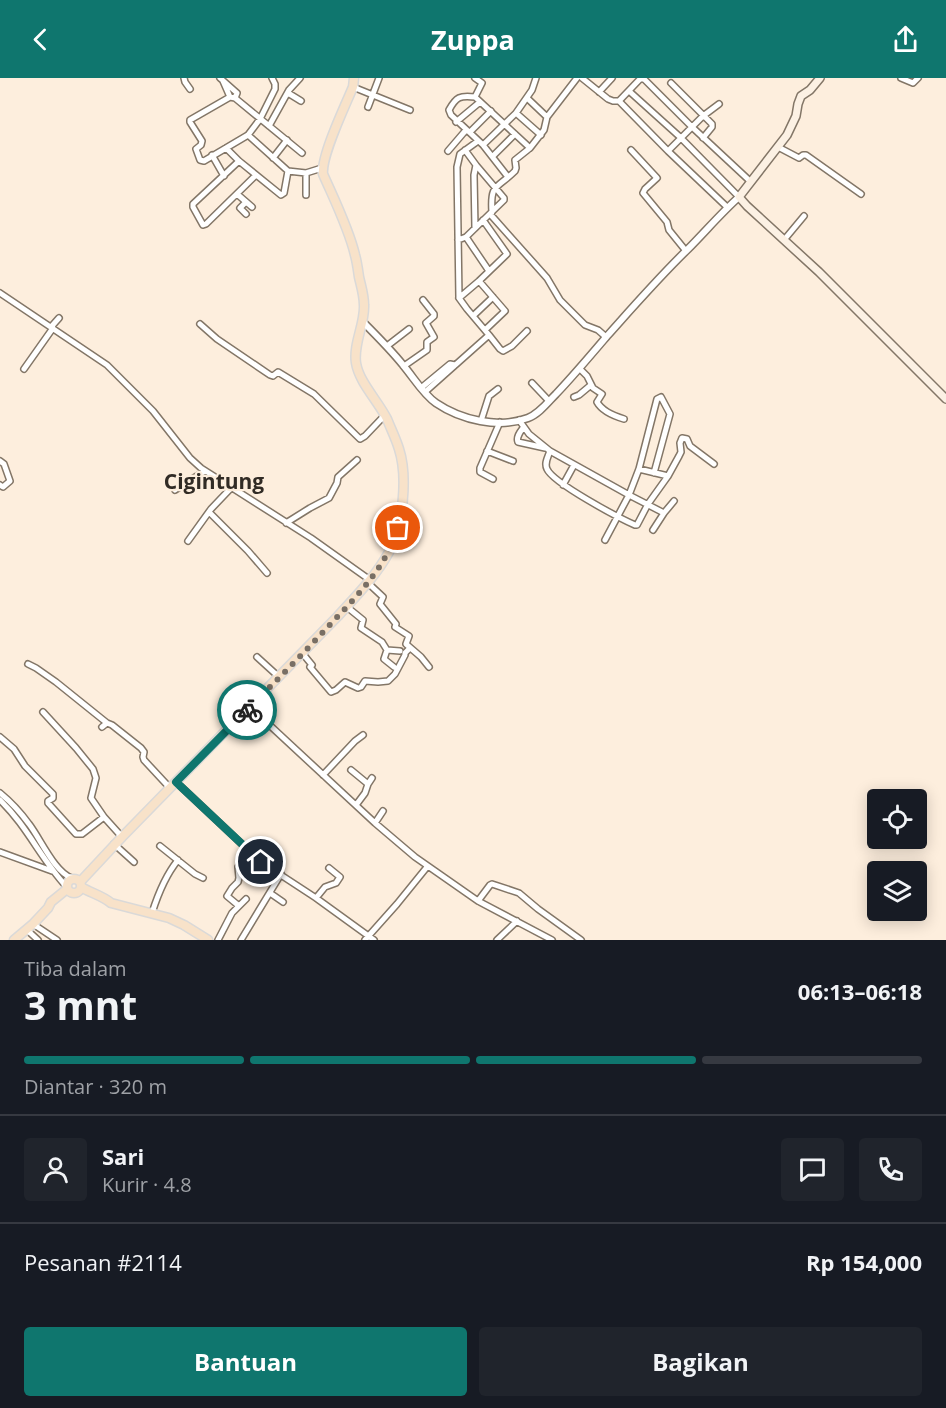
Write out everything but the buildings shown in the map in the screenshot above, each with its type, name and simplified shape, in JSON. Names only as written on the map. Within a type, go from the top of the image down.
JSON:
[{"type":"main road","points":[[820,78],[810,90],[801,96],[794,123],[739,197],[819,272],[946,399]]},
{"type":"main road","points":[[14,940],[48,908],[51,902],[74,886],[303,654],[369,581],[395,540],[402,498],[400,451],[385,415],[357,367],[355,356],[363,322],[364,303],[355,252],[322,168],[354,82]]},
{"type":"main road","points":[[74,886],[111,903],[169,918],[207,940]]},
{"type":"street","points":[[184,78],[190,89]]},
{"type":"street","points":[[221,80],[237,93],[189,122],[202,141],[196,149],[200,160],[204,161],[248,135],[275,89],[272,78]]},
{"type":"street","points":[[269,126],[293,85],[300,78]]},
{"type":"street","points":[[368,107],[379,78]]},
{"type":"street","points":[[456,122],[478,99],[482,83],[475,78]]},
{"type":"street","points":[[527,331],[512,346],[503,351],[459,298],[457,167],[460,154],[480,143],[516,113],[532,90],[536,78]]},
{"type":"street","points":[[504,170],[530,148],[541,135],[547,117],[577,78]]},
{"type":"street","points":[[582,78],[590,80],[599,92],[613,101],[619,101],[640,79],[644,79],[751,182]]},
{"type":"street","points":[[599,92],[612,78]]},
{"type":"street","points":[[901,78],[913,83],[918,78]]},
{"type":"street","points":[[354,82],[373,94],[410,110]]},
{"type":"street","points":[[670,82],[711,123],[712,126],[703,138]]},
{"type":"street","points":[[363,322],[436,403],[469,419],[481,422],[500,422],[530,417],[549,401],[686,251],[739,197],[680,137],[629,91]]},
{"type":"street","points":[[288,93],[301,101]]},
{"type":"street","points":[[508,177],[493,156],[449,113],[455,100],[464,96],[478,99],[530,148]]},
{"type":"street","points":[[232,98],[302,153]]},
{"type":"street","points":[[526,98],[547,117]]},
{"type":"street","points":[[619,101],[727,207]]},
{"type":"street","points":[[668,151],[680,137],[719,104]]},
{"type":"street","points":[[448,151],[491,111]]},
{"type":"street","points":[[516,113],[541,135]]},
{"type":"street","points":[[493,156],[515,134]]},
{"type":"street","points":[[248,135],[288,171],[306,173],[322,168]]},
{"type":"street","points":[[273,158],[287,140]]},
{"type":"street","points":[[778,147],[799,158],[806,155],[861,194]]},
{"type":"street","points":[[226,148],[281,195],[284,193],[288,171]]},
{"type":"street","points":[[458,240],[466,237],[504,199],[465,150]]},
{"type":"street","points":[[631,150],[657,178],[643,193],[668,222],[669,230],[686,251]]},
{"type":"street","points":[[212,155],[224,176]]},
{"type":"street","points":[[515,160],[516,168],[493,190],[491,213],[547,278],[560,300],[585,325],[598,330],[606,338]]},
{"type":"street","points":[[239,161],[193,204],[203,225],[256,175]]},
{"type":"street","points":[[475,228],[474,175],[476,165]]},
{"type":"street","points":[[306,173],[306,195]]},
{"type":"street","points":[[237,194],[252,207]]},
{"type":"street","points":[[246,202],[240,208],[246,214]]},
{"type":"street","points":[[784,240],[804,216]]},
{"type":"street","points":[[459,298],[507,254],[483,220]]},
{"type":"street","points":[[466,237],[489,271]]},
{"type":"street","points":[[423,390],[455,365],[505,311],[479,281]]},
{"type":"street","points":[[0,293],[107,365],[153,411],[190,458],[205,471],[311,538],[369,581],[383,597],[380,603],[396,624],[395,627],[409,636],[406,644],[429,667]]},
{"type":"street","points":[[473,316],[493,297]]},
{"type":"street","points":[[404,366],[427,350],[428,342],[434,337],[426,322],[434,314],[423,300]]},
{"type":"street","points":[[24,369],[59,318]]},
{"type":"street","points":[[200,324],[217,339],[270,375],[273,376],[279,372],[310,391],[360,439],[385,415]]},
{"type":"street","points":[[387,346],[409,329]]},
{"type":"street","points":[[580,369],[587,376],[591,385],[602,394],[597,402],[599,405],[614,416],[624,419]]},
{"type":"street","points":[[532,383],[549,401]]},
{"type":"street","points":[[574,397],[591,385]]},
{"type":"street","points":[[481,422],[489,396],[498,389]]},
{"type":"street","points":[[605,540],[629,495],[639,469],[657,399],[661,397],[670,414],[654,473]]},
{"type":"street","points":[[516,420],[521,431],[548,450],[664,513]]},
{"type":"street","points":[[493,479],[480,471],[500,422]]},
{"type":"street","points":[[521,431],[518,441],[520,443],[548,450]]},
{"type":"street","points":[[681,452],[682,438],[687,439],[690,445],[714,464]]},
{"type":"street","points":[[548,450],[546,468],[563,485],[636,525],[681,452],[690,445]]},
{"type":"street","points":[[488,451],[513,461]]},
{"type":"street","points":[[286,523],[329,498],[338,477],[357,460]]},
{"type":"street","points":[[0,461],[4,464],[10,481],[3,487],[0,485]]},
{"type":"street","points":[[563,485],[574,465]]},
{"type":"street","points":[[639,469],[668,476]]},
{"type":"street","points":[[175,490],[205,471]]},
{"type":"street","points":[[188,541],[231,488]]},
{"type":"street","points":[[653,530],[674,501]]},
{"type":"street","points":[[209,513],[267,573]]},
{"type":"street","points":[[346,607],[363,620],[361,628],[382,642],[387,650]]},
{"type":"street","points":[[303,654],[312,665],[310,668],[332,692],[344,682],[359,688],[365,681],[388,681],[410,648]]},
{"type":"street","points":[[387,650],[400,651]]},
{"type":"street","points":[[387,650],[384,659],[394,668]]},
{"type":"street","points":[[257,657],[279,677]]},
{"type":"street","points":[[28,664],[56,682],[104,725],[112,725],[143,750],[144,760],[261,862],[316,898],[367,938],[374,940]]},
{"type":"street","points":[[250,707],[375,823],[427,867],[478,901],[552,940]]},
{"type":"street","points":[[43,712],[93,769],[96,778],[91,798],[122,837]]},
{"type":"street","points":[[323,775],[363,735]]},
{"type":"street","points":[[0,737],[14,749],[25,766],[53,794],[53,798],[48,803],[76,834],[82,834],[104,817]]},
{"type":"street","points":[[351,770],[370,781],[356,805]]},
{"type":"street","points":[[0,793],[52,871]]},
{"type":"street","points":[[0,800],[28,823],[60,871],[69,878],[74,886]]},
{"type":"street","points":[[375,823],[383,811]]},
{"type":"street","points":[[114,845],[134,862]]},
{"type":"street","points":[[160,846],[202,878]]},
{"type":"street","points":[[239,906],[227,896],[238,882],[238,867],[249,850]]},
{"type":"street","points":[[0,852],[52,871],[74,886]]},
{"type":"street","points":[[152,913],[161,886],[178,860]]},
{"type":"street","points":[[367,938],[427,867]]},
{"type":"street","points":[[316,898],[325,888],[336,883],[340,877],[329,868]]},
{"type":"street","points":[[242,940],[281,874]]},
{"type":"street","points":[[478,901],[492,884],[517,892],[571,938],[581,940]]},
{"type":"street","points":[[270,893],[283,902]]},
{"type":"street","points":[[218,940],[232,913],[246,899]]},
{"type":"street","points":[[497,940],[517,921]]},
{"type":"street","points":[[29,926],[38,940]]},
{"type":"street","points":[[29,926],[57,940]]},
{"type":"way so far","points":[[247,710],[303,654],[371,579],[388,554],[398,528]]},
{"type":"district","name":"Cigintung","points":[[214,482]]},
{"type":"route","points":[[247,710],[176,782],[261,862]]}]
